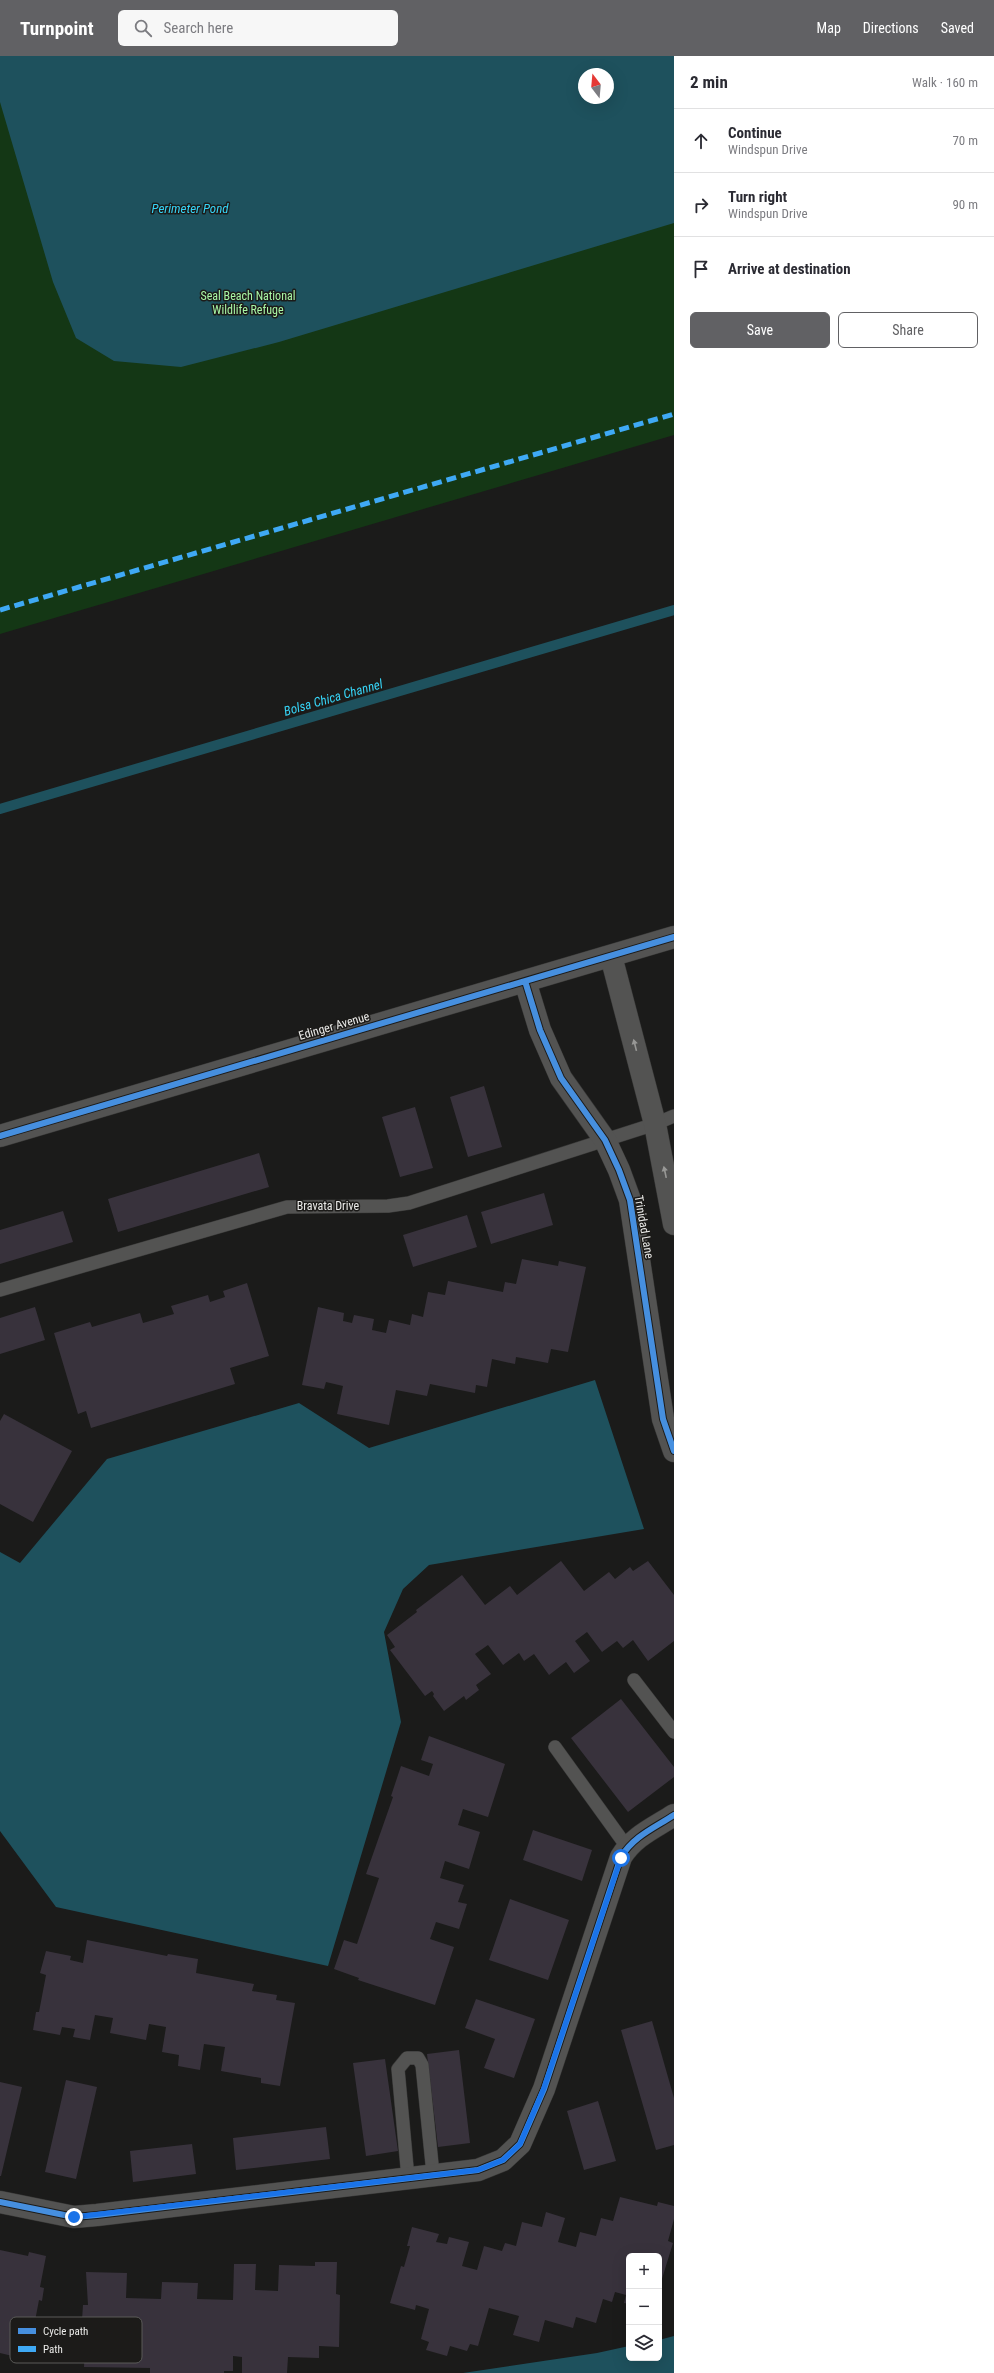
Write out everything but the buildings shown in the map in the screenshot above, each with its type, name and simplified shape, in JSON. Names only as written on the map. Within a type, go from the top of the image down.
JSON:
[{"type":"street","name":"Edinger Avenue","points":[[0,1136],[674,937]]},
{"type":"street","points":[[611,956],[665,1120],[674,1224]]},
{"type":"street","name":"Trinidad Lane","points":[[525,981],[540,1030],[561,1078],[605,1140],[620,1170],[630,1200],[663,1419],[674,1451]]},
{"type":"street","points":[[0,2202],[74,2217],[433,2174],[478,2170],[503,2160],[520,2144],[544,2088],[621,1858],[627,1847],[642,1833],[674,1814]]},
{"type":"lane","name":"Bravata Drive","points":[[0,1290],[287,1206],[388,1206],[409,1203],[665,1120]]},
{"type":"lane","points":[[634,1680],[674,1732]]},
{"type":"lane","points":[[555,1747],[627,1847]]},
{"type":"lane","points":[[408,2178],[398,2069],[407,2058],[418,2058],[422,2065],[433,2174]]},
{"type":"green space","name":"Seal Beach National Wildlife Refuge","points":[[0,56],[674,56],[674,435],[0,634]]},
{"type":"water","name":"Perimeter Pond","points":[[0,56],[674,56],[674,223],[279,342],[181,367],[114,361],[76,338],[53,282],[0,102]]},
{"type":"water","points":[[595,1380],[644,1529],[429,1565],[403,1589],[384,1632],[401,1722],[328,1966],[56,1907],[0,1831],[0,1552],[20,1563],[107,1459],[299,1403],[369,1448]]},
{"type":"water","points":[[674,2336],[674,2373],[463,2373],[597,2353],[626,2347],[626,2361],[662,2361],[662,2339]]},
{"type":"waterway","name":"Bolsa Chica Channel","points":[[0,809],[674,610]]},
{"type":"marked path","points":[[0,610],[674,414]]},
{"type":"cycle path","points":[[0,1136],[674,937]]},
{"type":"cycle path","points":[[525,981],[540,1030],[561,1078],[605,1140],[619,1170],[630,1200],[663,1419],[674,1451]]},
{"type":"cycle path","points":[[0,2202],[74,2217],[478,2170],[503,2160],[520,2144],[544,2089],[621,1857],[638,1838],[674,1815]]},
{"type":"route","points":[[74,2217],[433,2174],[478,2170],[503,2160],[520,2144],[544,2088],[621,1858]]}]
